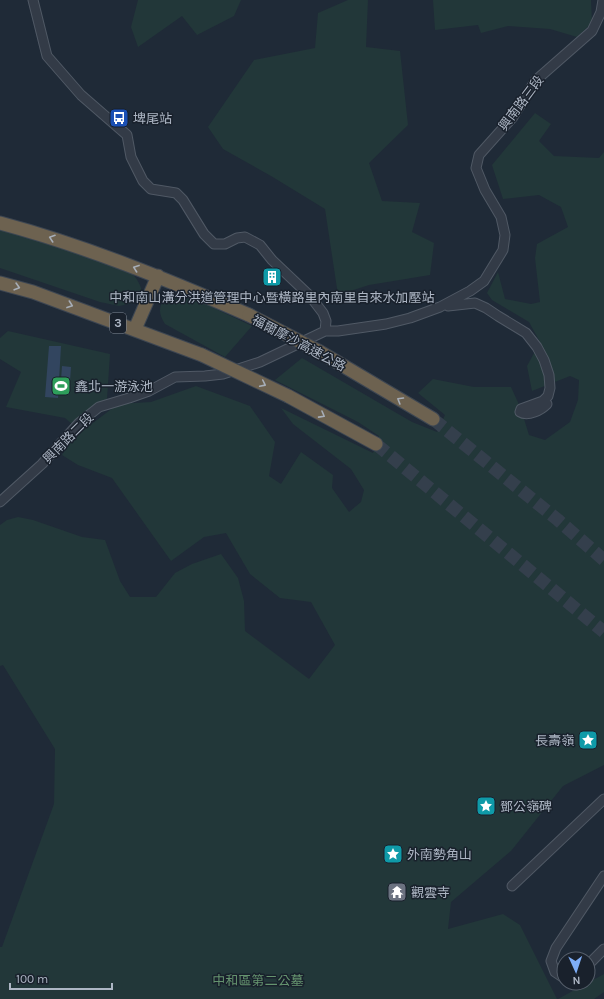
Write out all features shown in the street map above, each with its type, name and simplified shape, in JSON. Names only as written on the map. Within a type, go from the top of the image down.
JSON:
[{"type":"highway","name":"福爾摩沙高速公路","points":[[0,223],[27,230],[158,276],[249,316],[320,352],[433,420]]},
{"type":"highway","points":[[135,329],[158,276]]},
{"type":"highway","name":"3","points":[[0,282],[33,292],[202,355],[288,396],[376,444]]},
{"type":"street","points":[[33,0],[48,56],[81,95],[127,135],[131,157],[143,181],[151,189],[176,193],[183,200],[204,234],[214,244],[225,244],[237,238],[245,237],[260,245],[272,260],[310,296],[323,313],[326,321],[325,330]]},
{"type":"street","name":"興南路三段","points":[[325,330],[338,331],[386,324],[410,318],[440,307],[470,292],[484,281],[503,250],[505,235],[500,217],[485,190],[476,168],[479,155],[513,117],[535,81],[592,31],[601,12],[603,0]]},
{"type":"street","points":[[440,307],[475,303],[486,308],[526,334],[537,347],[544,360],[549,375],[550,388],[548,396],[543,401],[521,409],[520,412],[527,414],[542,409],[547,404]]},
{"type":"street","name":"興南路二段","points":[[0,502],[42,464],[79,423],[99,407],[142,393],[175,377],[223,374],[260,362],[325,330]]},
{"type":"street","points":[[512,886],[604,799]]},
{"type":"street","points":[[556,973],[551,962],[556,948],[604,876]]},
{"type":"street","points":[[596,957],[604,949]]},
{"type":"green space","points":[[138,0],[241,0],[234,16],[197,35],[182,16],[138,47],[131,27]]},
{"type":"green space","points":[[348,0],[368,0],[366,47],[400,51],[408,125],[369,163],[382,201],[420,203],[412,232],[434,243],[430,275],[369,285],[338,295],[325,209],[223,149],[208,127],[254,60],[315,48],[318,13]]},
{"type":"green space","points":[[433,0],[591,0],[592,23],[577,37],[550,29],[508,26],[481,33],[478,25],[435,30]]},
{"type":"green space","name":"中和區第二公墓","points":[[535,113],[551,124],[539,141],[554,156],[599,158],[604,152],[604,765],[563,786],[511,851],[451,902],[448,929],[503,914],[520,925],[557,999],[0,999],[0,947],[2,947],[54,804],[55,749],[3,665],[0,666],[0,525],[7,520],[18,517],[33,520],[82,537],[105,540],[120,581],[130,597],[156,597],[175,573],[192,564],[221,554],[238,578],[244,601],[245,631],[309,679],[335,645],[311,602],[280,598],[250,574],[226,533],[204,537],[171,561],[112,478],[78,465],[62,455],[69,444],[85,429],[118,404],[151,402],[196,386],[250,406],[275,442],[269,476],[281,484],[301,452],[333,475],[332,488],[349,512],[361,502],[364,490],[351,469],[293,424],[281,408],[373,453],[379,436],[358,422],[275,380],[302,358],[412,422],[437,432],[445,415],[418,393],[433,379],[474,387],[511,387],[521,409],[529,435],[545,440],[570,422],[578,400],[579,380],[570,376],[532,391],[527,366],[540,342],[529,322],[492,300],[487,293],[498,272],[505,299],[531,304],[540,302],[535,258],[537,244],[568,227],[561,207],[539,195],[503,199],[492,165]]},
{"type":"green space","points":[[0,228],[114,265],[128,271],[133,274],[139,284],[142,291],[142,298],[134,303],[119,306],[100,302],[0,268]]},
{"type":"green space","points":[[175,295],[201,302],[252,326],[225,357],[165,324],[160,310],[162,303]]},
{"type":"green space","name":"鑫北一游泳池","points":[[8,331],[110,354],[107,399],[92,407],[72,424],[65,418],[6,407],[21,372],[0,359],[0,338]]},
{"type":"green space","points":[[604,974],[604,992],[594,999],[558,999],[573,991],[596,991],[596,978]]},
{"type":"water","points":[[49,346],[61,346],[58,398],[45,397]]},
{"type":"water","points":[[62,366],[71,367],[69,395],[60,394]]},
{"type":"tunnel","points":[[433,419],[558,520],[604,560]]},
{"type":"tunnel","points":[[376,444],[604,632]]},
{"type":"place","name":"埤尾站","points":[[119,118]]},
{"type":"place","name":"中和南山溝分洪道管理中心暨橫路里內南里自來水加壓站","points":[[272,277]]},
{"type":"place","name":"鑫北一游泳池","points":[[61,386]]},
{"type":"place","name":"長壽嶺","points":[[588,740]]},
{"type":"place","name":"鄧公嶺碑","points":[[486,806]]},
{"type":"place","name":"外南勢角山","points":[[393,854]]},
{"type":"place","name":"觀雲寺","points":[[397,892]]}]
